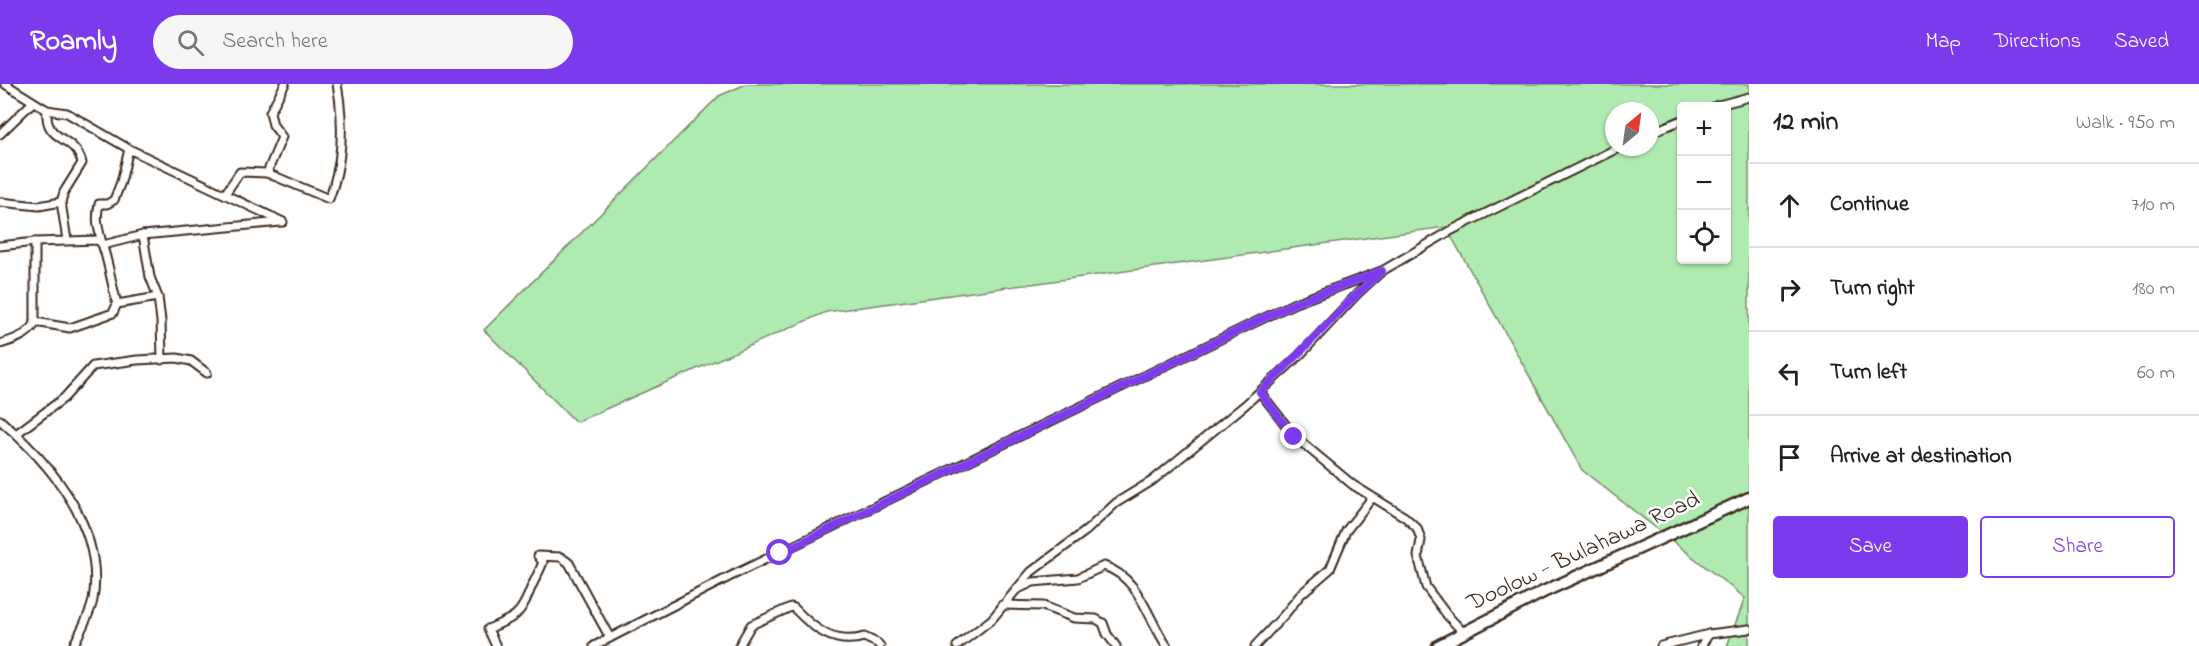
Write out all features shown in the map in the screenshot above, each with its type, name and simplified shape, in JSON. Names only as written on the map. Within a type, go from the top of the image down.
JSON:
[{"type":"main road","name":"Doolow - Bulahawa Road","points":[[1438,646],[1554,587],[1749,498]]},
{"type":"street","points":[[5,84],[47,110],[66,113],[129,149],[283,222],[143,235],[103,245]]},
{"type":"street","points":[[267,173],[282,137],[273,125],[270,112],[285,84]]},
{"type":"street","points":[[225,194],[240,172],[267,173],[329,199],[337,177],[339,158],[341,103],[337,84]]},
{"type":"street","points":[[1730,102],[1749,97]]},
{"type":"street","points":[[0,134],[33,102]]},
{"type":"street","points":[[47,110],[48,125],[52,132],[78,150],[82,163],[64,192],[61,202],[67,240]]},
{"type":"street","points":[[1659,129],[1677,122]]},
{"type":"street","points":[[35,322],[70,328],[110,315],[117,304],[97,229],[99,204],[107,204],[114,200],[129,149]]},
{"type":"street","points":[[594,646],[608,642],[734,575],[1295,303],[1382,271],[1452,230],[1605,154]]},
{"type":"street","points":[[0,202],[39,206],[61,202]]},
{"type":"street","points":[[143,235],[150,277],[158,297],[162,360]]},
{"type":"street","points":[[0,246],[67,240],[98,240],[103,245]]},
{"type":"street","points":[[0,344],[30,331],[35,322],[35,242]]},
{"type":"street","points":[[957,646],[967,636],[982,628],[1031,572],[1087,530],[1116,503],[1152,481],[1260,392],[1299,356],[1357,294],[1382,271]]},
{"type":"street","points":[[117,304],[158,297]]},
{"type":"street","points":[[16,434],[64,398],[93,366],[137,360],[184,359],[191,361],[207,373]]},
{"type":"street","points":[[1260,392],[1294,437],[1372,498],[1396,511],[1417,528],[1420,540],[1418,556],[1426,587],[1464,633]]},
{"type":"street","points":[[0,420],[16,434],[52,474],[77,510],[88,536],[94,576],[93,602],[73,646]]},
{"type":"street","points":[[1255,646],[1300,594],[1330,569],[1346,531],[1372,498]]},
{"type":"street","points":[[496,646],[488,629],[517,615],[526,604],[543,562],[538,556],[561,557],[569,562],[608,642]]},
{"type":"street","points":[[1015,590],[1033,582],[1078,578],[1104,566],[1115,570],[1131,585],[1153,618],[1157,631],[1167,646]]},
{"type":"street","points":[[1002,605],[1043,606],[1074,618],[1096,619],[1103,622],[1107,634],[1116,646]]},
{"type":"street","points":[[739,646],[751,625],[790,607],[794,608],[811,626],[840,641],[852,641],[864,637],[880,646]]},
{"type":"street","points":[[1661,646],[1709,634],[1749,629]]},
{"type":"street","points":[[1701,646],[1709,634]]},
{"type":"green space","points":[[746,84],[1749,84],[1749,646],[1727,646],[1745,598],[1582,470],[1446,227],[826,312],[576,422],[484,330],[719,96]]},
{"type":"route","points":[[780,553],[1295,303],[1382,271],[1357,294],[1299,356],[1260,392],[1294,437]]}]
